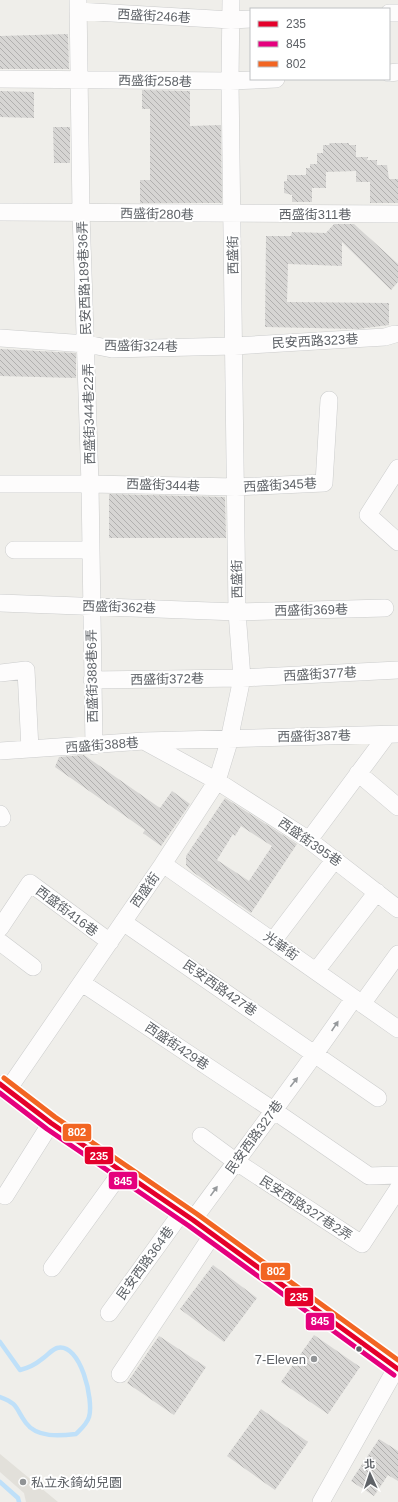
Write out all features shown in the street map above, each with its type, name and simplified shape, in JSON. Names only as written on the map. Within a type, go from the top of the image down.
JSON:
[{"type":"street","name":"西盛街","points":[[4,1087],[82,983],[164,864],[218,781],[242,678],[238,612],[230,82],[231,0]]},
{"type":"street","name":"西盛街246巷","points":[[78,6],[231,20],[250,19]]},
{"type":"street","name":"民安西路189巷36弄","points":[[78,6],[81,80],[81,213],[87,344]]},
{"type":"street","name":"西盛街258巷","points":[[0,79],[230,82],[261,80]]},
{"type":"street","name":"西盛街280巷","points":[[0,212],[233,215]]},
{"type":"street","name":"西盛街311巷","points":[[233,215],[398,214]]},
{"type":"street","name":"民安西路323巷","points":[[234,346],[385,337],[395,334]]},
{"type":"street","name":"西盛街324巷","points":[[0,338],[87,344],[112,349],[234,346]]},
{"type":"street","name":"西盛街344巷22弄","points":[[87,344],[91,550]]},
{"type":"street","name":"西盛街345巷","points":[[236,488],[324,483],[329,400]]},
{"type":"street","points":[[398,468],[368,515],[398,542]]},
{"type":"street","name":"西盛街344巷","points":[[0,484],[90,484],[236,488]]},
{"type":"street","points":[[14,550],[91,550]]},
{"type":"street","name":"西盛街388巷6弄","points":[[91,550],[94,746]]},
{"type":"street","name":"西盛街362巷","points":[[0,603],[91,605],[238,612]]},
{"type":"street","name":"西盛街369巷","points":[[238,612],[385,608]]},
{"type":"street","points":[[0,673],[26,670],[30,749]]},
{"type":"street","name":"西盛街377巷","points":[[242,678],[398,670]]},
{"type":"street","name":"西盛街372巷","points":[[92,680],[242,678]]},
{"type":"street","points":[[310,840],[358,773],[392,735]]},
{"type":"street","name":"西盛街387巷","points":[[144,741],[392,735]]},
{"type":"street","name":"西盛街388巷","points":[[0,751],[94,746],[144,741],[218,781]]},
{"type":"street","points":[[358,773],[398,807]]},
{"type":"street","name":"西盛街395巷","points":[[218,781],[310,840],[398,908]]},
{"type":"street","points":[[273,940],[335,859]]},
{"type":"street","name":"光華街","points":[[164,864],[398,1029]]},
{"type":"street","name":"西盛街416巷","points":[[0,928],[30,883],[110,942]]},
{"type":"street","points":[[316,971],[377,892]]},
{"type":"street","name":"民安西路427巷","points":[[124,922],[378,1098]]},
{"type":"street","points":[[0,942],[33,966]]},
{"type":"street","name":"民安西路327巷","points":[[188,1216],[236,1161],[316,1054],[398,954]]},
{"type":"street","name":"西盛街429巷","points":[[82,983],[369,1176],[398,1175]]},
{"type":"street","points":[[4,1087],[50,1123],[188,1216],[397,1367],[321,1502]]},
{"type":"street","points":[[5,1196],[50,1123]]},
{"type":"street","points":[[201,1136],[236,1161]]},
{"type":"street","name":"民安西路327巷2弄","points":[[236,1161],[362,1244],[398,1189]]},
{"type":"street","points":[[52,1268],[122,1171]]},
{"type":"street","name":"民安西路364巷","points":[[109,1313],[188,1216]]},
{"type":"street","points":[[120,1374],[213,1234]]},
{"type":"shaded area","name":"私立永錡幼兒園","points":[[0,1454],[58,1502],[26,1502],[24,1493],[0,1472]]},
{"type":"building","points":[[68,34],[69,69],[0,69],[0,36]]},
{"type":"building","points":[[142,90],[190,91],[190,126],[221,125],[222,203],[140,203],[140,180],[150,180],[150,109],[142,109]]},
{"type":"building","points":[[0,91],[34,92],[34,118],[0,117]]},
{"type":"building","points":[[53,127],[70,127],[70,163],[54,163]]},
{"type":"building","points":[[330,143],[349,143],[349,145],[356,145],[356,157],[368,157],[367,160],[377,160],[377,165],[387,165],[389,179],[398,179],[398,203],[370,203],[370,182],[356,182],[356,171],[326,172],[326,188],[312,188],[312,202],[292,202],[292,195],[284,193],[284,181],[287,181],[287,175],[306,175],[306,168],[310,168],[310,164],[317,164],[317,153],[323,153],[323,145],[329,145]]},
{"type":"building","points":[[334,224],[354,224],[398,264],[398,282],[391,290],[342,242],[342,266],[288,264],[287,302],[389,303],[389,325],[358,329],[265,327],[266,236],[291,236],[292,232],[326,233]]},
{"type":"building","points":[[0,349],[76,353],[76,378],[0,376]]},
{"type":"building","points":[[109,494],[225,497],[226,538],[109,538]]},
{"type":"building","points":[[84,755],[160,808],[172,791],[190,804],[161,846],[143,833],[145,830],[55,767],[59,757]]},
{"type":"building","points":[[225,798],[297,844],[251,913],[193,872],[186,865],[186,856]],"holes":[[[241,826],[272,846],[249,881],[217,860],[233,834],[235,836]]]},
{"type":"building","points":[[213,1265],[257,1298],[224,1342],[180,1309]]},
{"type":"building","points":[[314,1335],[360,1367],[328,1414],[281,1382]]},
{"type":"building","points":[[159,1336],[206,1367],[174,1415],[127,1383]]},
{"type":"building","points":[[261,1409],[308,1442],[275,1490],[227,1456]]},
{"type":"building","points":[[379,1439],[398,1451],[398,1481],[388,1475],[374,1496],[351,1481]]},
{"type":"waterway","points":[[0,1342],[20,1370],[35,1364],[57,1348],[65,1349],[73,1354],[84,1374],[89,1399],[89,1417],[76,1434],[42,1434],[31,1428],[26,1423],[14,1404],[0,1397]]},
{"type":"waterway","points":[[0,1482],[18,1498],[19,1502]]},
{"type":"transit line","name":"802","points":[[4,1078],[55,1117],[197,1214],[398,1360]]},
{"type":"transit line","name":"235","points":[[0,1084],[51,1123],[193,1220],[398,1369]]},
{"type":"transit line","name":"845","points":[[0,1093],[47,1129],[189,1226],[394,1375]]},
{"type":"place","name":"7-Eleven","points":[[314,1359]]},
{"type":"place","name":"私立永錡幼兒園","points":[[23,1482]]}]
